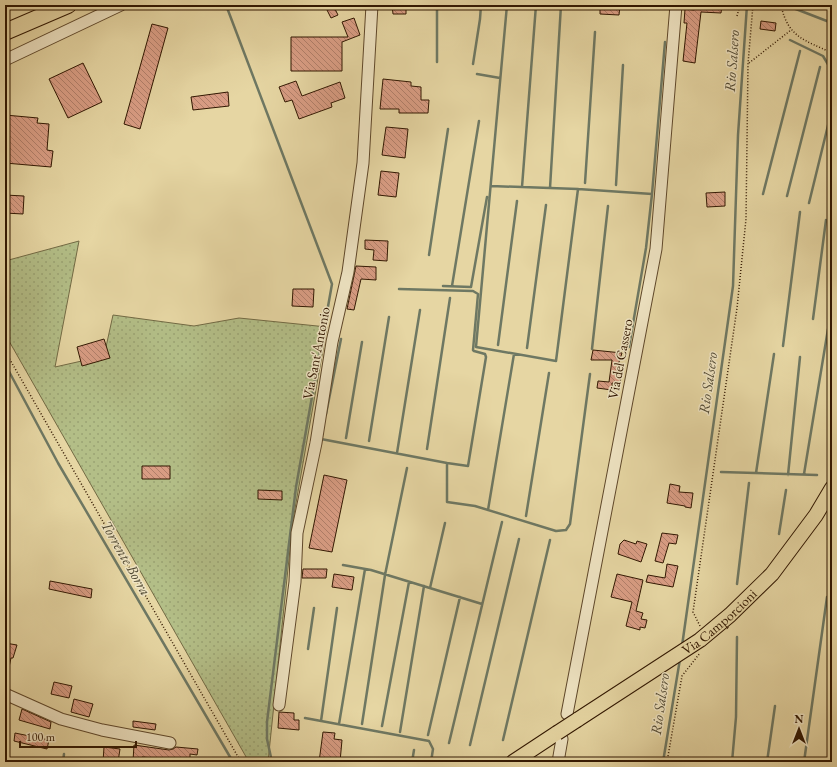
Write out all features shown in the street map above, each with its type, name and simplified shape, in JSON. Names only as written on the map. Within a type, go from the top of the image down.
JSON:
[{"type":"highway","points":[[5,20],[39,5]]},
{"type":"highway","points":[[5,32],[68,5]]},
{"type":"main road","name":"Via Camporcioni","points":[[514,762],[560,736],[572,717],[664,664],[702,638],[730,615],[772,574],[816,515],[832,488]]},
{"type":"street","points":[[5,60],[122,5]]},
{"type":"street","name":"Via Sant'Antonio","points":[[280,705],[296,582],[297,533],[316,443],[332,342],[348,272],[363,163],[372,5]]},
{"type":"street","name":"Via del Cassero","points":[[572,717],[656,248],[676,5]]},
{"type":"street","points":[[5,694],[61,719],[102,730],[170,743]]},
{"type":"street","points":[[558,762],[560,736]]},
{"type":"path","points":[[737,16],[740,5]]},
{"type":"path","points":[[667,762],[682,676],[702,651],[702,638],[693,612],[737,308],[746,219],[748,64],[753,5]]},
{"type":"path","points":[[782,5],[783,12],[791,30],[797,36],[832,53]]},
{"type":"path","points":[[748,64],[791,30]]},
{"type":"path","points":[[5,352],[241,762]]},
{"type":"green space","points":[[79,241],[55,367],[104,356],[113,315],[194,326],[239,318],[327,327],[293,520],[268,762],[249,762],[5,334],[5,261]]},
{"type":"building","points":[[333,5],[338,15],[331,18],[326,8]]},
{"type":"building","points":[[392,5],[406,5],[406,14],[393,14]]},
{"type":"building","points":[[600,5],[620,5],[619,15],[600,14]]},
{"type":"building","points":[[695,5],[722,5],[721,13],[701,12],[695,63],[683,61],[687,23],[684,23],[685,9],[694,10]]},
{"type":"building","points":[[354,18],[360,35],[342,42],[342,71],[291,71],[291,37],[348,37],[342,22]]},
{"type":"building","points":[[761,21],[776,23],[775,31],[760,29]]},
{"type":"building","points":[[152,24],[168,28],[140,129],[124,124]]},
{"type":"building","points":[[83,63],[102,102],[68,118],[49,79]]},
{"type":"building","points":[[383,79],[411,82],[411,86],[421,87],[421,100],[429,100],[428,113],[399,113],[399,109],[380,109]]},
{"type":"building","points":[[296,81],[302,96],[340,82],[345,98],[331,103],[332,107],[299,119],[292,100],[285,102],[279,87]]},
{"type":"building","points":[[228,92],[229,106],[193,110],[191,97]]},
{"type":"building","points":[[5,115],[38,118],[37,123],[49,124],[47,150],[53,151],[51,167],[5,163]]},
{"type":"building","points":[[386,127],[408,129],[405,158],[382,155]]},
{"type":"building","points":[[381,171],[399,173],[396,197],[378,195]]},
{"type":"building","points":[[725,192],[725,206],[707,207],[706,193]]},
{"type":"building","points":[[5,195],[24,196],[23,214],[5,213]]},
{"type":"building","points":[[365,240],[388,241],[387,261],[373,260],[374,250],[365,249]]},
{"type":"building","points":[[356,266],[376,267],[376,280],[361,279],[354,310],[347,309]]},
{"type":"building","points":[[293,289],[314,289],[313,307],[292,306]]},
{"type":"building","points":[[104,339],[110,358],[82,366],[77,347]]},
{"type":"building","points":[[593,350],[622,353],[617,368],[622,369],[620,384],[612,383],[612,390],[597,388],[598,381],[609,382],[612,360],[591,360]]},
{"type":"building","points":[[142,466],[170,466],[170,479],[142,479]]},
{"type":"building","points":[[324,475],[347,480],[332,552],[309,548]]},
{"type":"building","points":[[670,484],[680,486],[679,492],[693,493],[691,508],[667,503]]},
{"type":"building","points":[[258,490],[282,491],[282,500],[258,499]]},
{"type":"building","points":[[662,533],[678,535],[676,544],[669,543],[663,563],[655,561]]},
{"type":"building","points":[[624,540],[636,544],[637,541],[647,544],[641,562],[618,554],[620,544]]},
{"type":"building","points":[[667,564],[678,566],[673,587],[646,582],[648,575],[665,578]]},
{"type":"building","points":[[303,569],[327,569],[326,578],[302,578]]},
{"type":"building","points":[[334,574],[354,577],[352,590],[332,587]]},
{"type":"building","points":[[617,574],[643,580],[636,611],[643,613],[641,619],[647,620],[645,628],[640,627],[640,630],[626,626],[632,602],[611,597]]},
{"type":"building","points":[[50,581],[92,589],[91,598],[49,589]]},
{"type":"building","points":[[5,643],[17,645],[13,658],[11,658],[8,672],[5,672]]},
{"type":"building","points":[[54,682],[72,686],[69,698],[51,694]]},
{"type":"building","points":[[74,699],[93,704],[89,717],[71,712]]},
{"type":"building","points":[[22,709],[51,722],[50,729],[19,720]]},
{"type":"building","points":[[279,712],[294,713],[294,720],[299,720],[299,730],[278,728]]},
{"type":"building","points":[[133,721],[156,724],[155,730],[133,727]]},
{"type":"building","points":[[323,732],[335,733],[334,739],[342,740],[340,762],[319,762]]},
{"type":"building","points":[[15,733],[49,740],[47,749],[14,741]]},
{"type":"building","points":[[134,745],[169,750],[176,747],[198,749],[197,755],[190,754],[190,762],[166,762],[166,759],[142,757],[142,762],[133,761]]},
{"type":"building","points":[[104,747],[120,749],[118,762],[103,762]]},
{"type":"waterway","points":[[226,5],[332,284],[296,487],[267,722],[267,739],[272,762]]},
{"type":"waterway","points":[[437,5],[437,62]]},
{"type":"waterway","points":[[473,64],[481,5]]},
{"type":"waterway","points":[[507,5],[476,347],[556,361],[578,189]]},
{"type":"waterway","points":[[522,187],[536,5]]},
{"type":"waterway","points":[[550,188],[561,5]]},
{"type":"waterway","name":"Rio Salsero","points":[[682,646],[733,286],[738,135],[747,5]]},
{"type":"waterway","points":[[788,6],[832,23]]},
{"type":"waterway","points":[[585,183],[595,32]]},
{"type":"waterway","points":[[790,40],[823,56],[832,71]]},
{"type":"waterway","points":[[629,347],[646,248],[665,42]]},
{"type":"waterway","points":[[763,194],[800,51]]},
{"type":"waterway","points":[[616,185],[623,65]]},
{"type":"waterway","points":[[787,196],[820,67]]},
{"type":"waterway","points":[[477,74],[500,78]]},
{"type":"waterway","points":[[809,203],[832,109]]},
{"type":"waterway","points":[[452,286],[479,121]]},
{"type":"waterway","points":[[429,255],[448,129]]},
{"type":"waterway","points":[[491,186],[578,189],[652,194]]},
{"type":"waterway","points":[[443,286],[471,287],[487,197]]},
{"type":"waterway","points":[[498,345],[517,201]]},
{"type":"waterway","points":[[527,348],[546,205]]},
{"type":"waterway","points":[[592,349],[608,206]]},
{"type":"waterway","points":[[783,346],[800,212]]},
{"type":"waterway","points":[[813,319],[826,220]]},
{"type":"waterway","points":[[399,289],[473,291],[478,294],[473,350],[485,354],[486,357],[468,466],[447,463]]},
{"type":"waterway","points":[[427,449],[450,298]]},
{"type":"waterway","points":[[397,453],[420,310]]},
{"type":"waterway","points":[[369,441],[389,317]]},
{"type":"waterway","points":[[804,474],[828,329]]},
{"type":"waterway","points":[[326,414],[341,339]]},
{"type":"waterway","points":[[346,438],[362,342]]},
{"type":"waterway","points":[[488,510],[514,354]]},
{"type":"waterway","points":[[756,473],[774,354]]},
{"type":"waterway","points":[[788,475],[800,357]]},
{"type":"waterway","name":"Torrente Borra","points":[[5,364],[58,463],[233,762]]},
{"type":"waterway","points":[[526,516],[549,373]]},
{"type":"waterway","points":[[321,437],[321,439],[447,463],[447,502],[475,506],[556,531],[566,530],[570,524],[590,374]]},
{"type":"waterway","points":[[362,724],[385,575],[407,468]]},
{"type":"waterway","points":[[721,472],[817,475]]},
{"type":"waterway","points":[[737,584],[749,483]]},
{"type":"waterway","points":[[779,534],[786,490]]},
{"type":"waterway","points":[[449,743],[502,522]]},
{"type":"waterway","points":[[430,588],[445,523]]},
{"type":"waterway","points":[[470,745],[519,539]]},
{"type":"waterway","points":[[503,740],[550,540]]},
{"type":"waterway","points":[[343,565],[371,570],[482,604]]},
{"type":"waterway","points":[[339,724],[365,569]]},
{"type":"waterway","points":[[382,726],[409,582]]},
{"type":"waterway","points":[[400,732],[424,586]]},
{"type":"waterway","points":[[428,735],[460,597]]},
{"type":"waterway","points":[[804,762],[827,597]]},
{"type":"waterway","points":[[308,649],[314,608]]},
{"type":"waterway","points":[[321,721],[337,608]]},
{"type":"waterway","points":[[732,762],[736,717],[737,637]]},
{"type":"waterway","name":"Rio Salsero","points":[[663,762],[680,659]]},
{"type":"waterway","points":[[767,762],[775,706]]},
{"type":"waterway","points":[[305,718],[429,741],[433,749],[431,762]]},
{"type":"waterway","points":[[412,762],[414,750]]},
{"type":"waterway","points":[[63,762],[64,754]]}]
